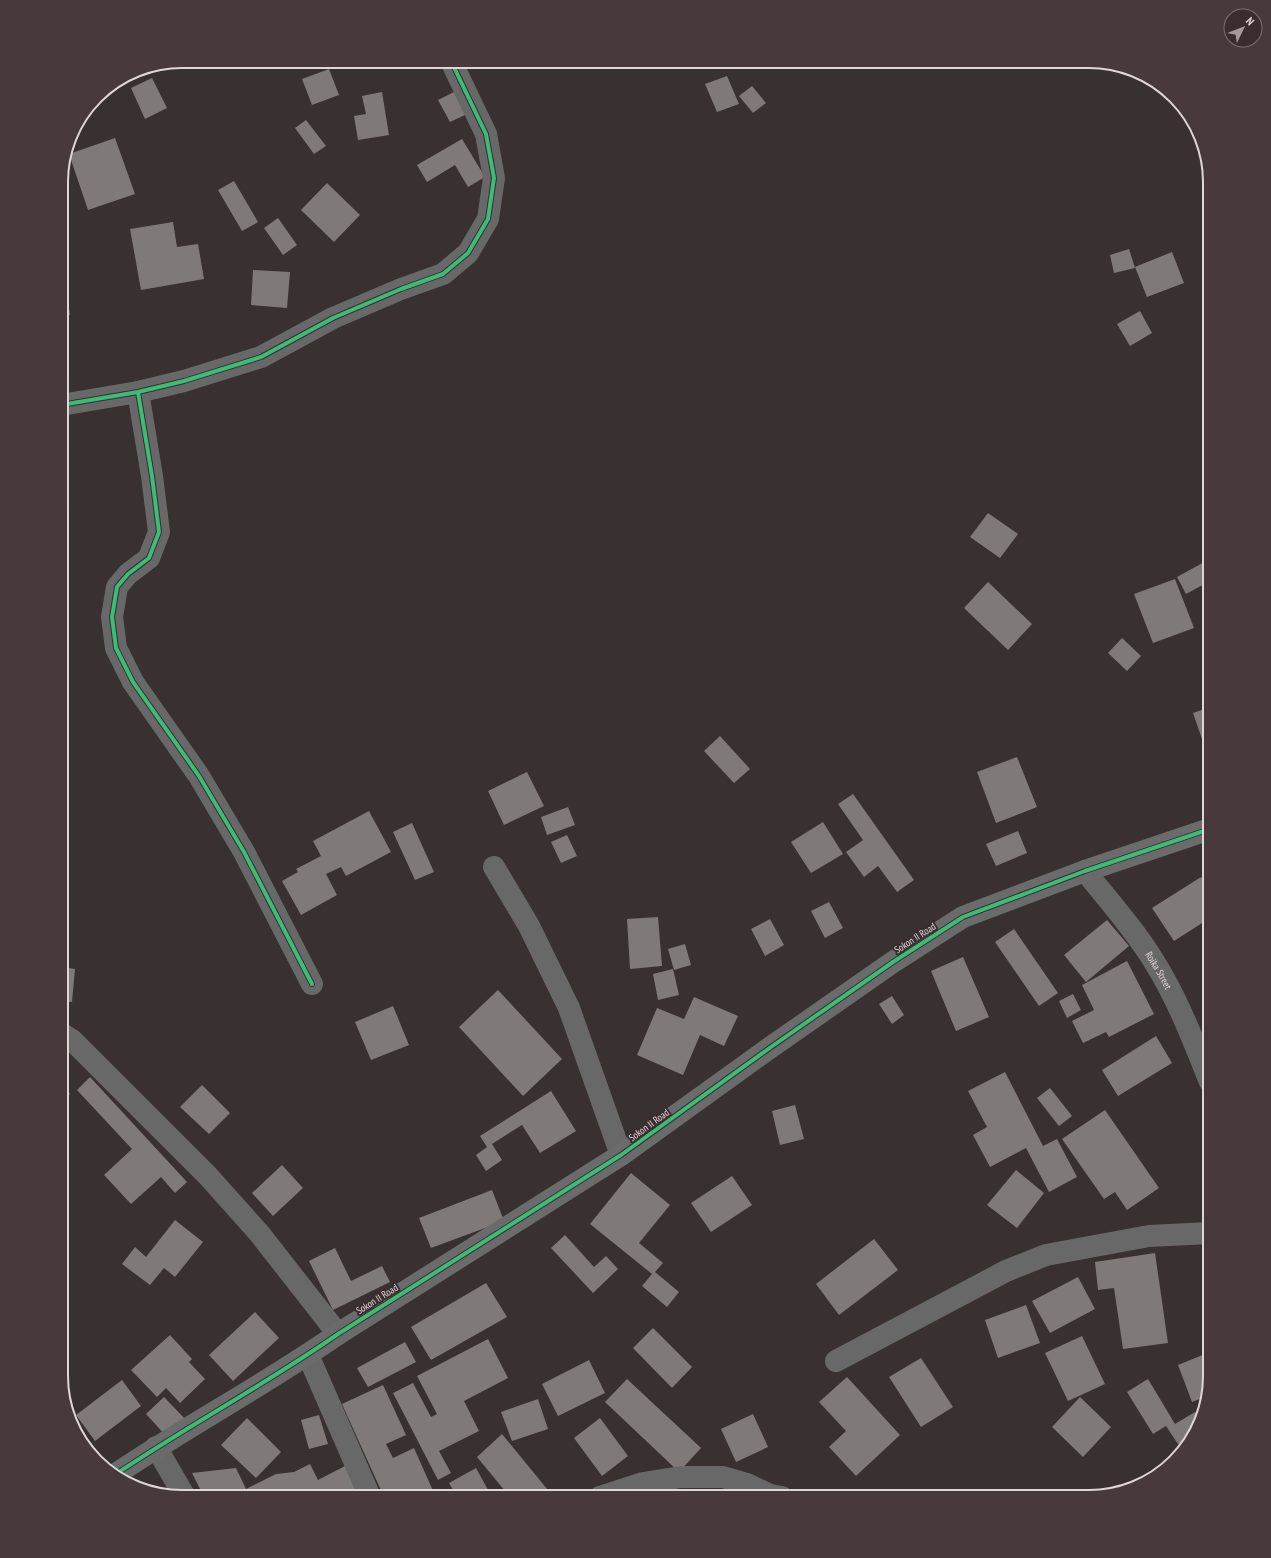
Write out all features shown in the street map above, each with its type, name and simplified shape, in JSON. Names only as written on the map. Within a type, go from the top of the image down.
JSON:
[{"type":"street","points":[[68,404],[138,392],[191,379],[261,357],[333,318],[395,292],[444,274],[468,253],[488,219],[494,178],[486,134],[454,68]]},
{"type":"street","points":[[138,392],[152,476],[159,532],[149,558],[128,574],[117,587],[112,617],[116,648],[133,682],[199,776],[244,852],[312,984]]},
{"type":"street","name":"Sokon II Road","points":[[119,1472],[156,1447],[308,1355],[338,1334],[621,1155],[771,1046],[893,962],[963,917],[1086,871],[1203,831]]},
{"type":"street","points":[[494,867],[528,926],[569,1008],[621,1155]]},
{"type":"street","name":"Roika Street","points":[[1086,871],[1128,923],[1156,963],[1188,1027],[1203,1064]]},
{"type":"street","points":[[68,1037],[208,1176],[259,1233],[338,1334]]},
{"type":"street","points":[[836,1360],[1006,1271],[1046,1255],[1149,1236],[1203,1233]]},
{"type":"street","points":[[308,1355],[367,1490]]},
{"type":"street","points":[[156,1447],[181,1490]]},
{"type":"street","points":[[622,1490],[643,1483],[681,1477],[723,1477],[747,1484],[760,1490]]},
{"type":"building","points":[[329,69],[339,95],[312,105],[302,79]]},
{"type":"building","points":[[727,76],[739,104],[717,112],[705,84]]},
{"type":"building","points":[[152,78],[167,108],[145,119],[131,88]]},
{"type":"building","points":[[752,86],[766,103],[753,113],[739,96]]},
{"type":"building","points":[[382,92],[389,135],[358,140],[354,116],[366,114],[362,96]]},
{"type":"building","points":[[454,92],[465,115],[450,122],[438,100]]},
{"type":"building","points":[[306,120],[326,146],[314,154],[295,128]]},
{"type":"building","points":[[115,138],[135,194],[88,210],[71,159],[72,153]]},
{"type":"building","points":[[462,139],[485,177],[468,187],[455,165],[427,182],[417,165]]},
{"type":"building","points":[[234,181],[258,222],[242,231],[218,190]]},
{"type":"building","points":[[327,183],[360,215],[334,242],[301,210]]},
{"type":"building","points":[[278,218],[297,245],[283,255],[264,228]]},
{"type":"building","points":[[173,222],[177,247],[198,244],[204,279],[141,290],[130,229]]},
{"type":"building","points":[[1129,249],[1135,268],[1114,273],[1110,255]]},
{"type":"building","points":[[1172,252],[1184,283],[1147,297],[1135,267]]},
{"type":"building","points":[[253,270],[290,272],[287,308],[251,305]]},
{"type":"building","points":[[68,302],[70,315],[68,315]]},
{"type":"building","points":[[1140,311],[1152,333],[1130,346],[1117,324]]},
{"type":"building","points":[[988,513],[1018,534],[1000,558],[970,537]]},
{"type":"building","points":[[1203,563],[1203,585],[1186,594],[1177,577]]},
{"type":"building","points":[[1175,579],[1194,628],[1153,643],[1134,594]]},
{"type":"building","points":[[988,582],[1032,624],[1008,650],[964,608]]},
{"type":"building","points":[[1122,638],[1141,656],[1127,671],[1108,653]]},
{"type":"building","points":[[1203,709],[1203,742],[1193,713]]},
{"type":"building","points":[[720,736],[750,769],[734,783],[704,751]]},
{"type":"building","points":[[1017,757],[1037,807],[996,823],[977,772]]},
{"type":"building","points":[[527,772],[544,806],[504,825],[488,791]]},
{"type":"building","points":[[853,794],[914,880],[897,892],[878,866],[864,877],[846,852],[863,840],[838,804]]},
{"type":"building","points":[[568,807],[575,825],[547,835],[541,817]]},
{"type":"building","points":[[369,811],[391,852],[346,876],[341,867],[326,874],[337,895],[301,915],[282,881],[298,872],[296,869],[321,856],[313,841]]},
{"type":"building","points":[[823,822],[843,854],[811,873],[791,842]]},
{"type":"building","points":[[412,823],[434,872],[415,880],[393,832]]},
{"type":"building","points":[[1018,831],[1027,853],[996,866],[986,844]]},
{"type":"building","points":[[567,835],[577,856],[561,863],[551,842]]},
{"type":"building","points":[[1201,877],[1203,880],[1203,922],[1174,941],[1152,908]]},
{"type":"building","points":[[829,902],[843,928],[825,938],[811,911]]},
{"type":"building","points":[[658,917],[662,966],[630,969],[627,919]]},
{"type":"building","points":[[770,919],[784,945],[765,956],[751,929]]},
{"type":"building","points":[[1107,920],[1129,946],[1086,982],[1064,955]]},
{"type":"building","points":[[1014,929],[1058,993],[1039,1006],[995,942]]},
{"type":"building","points":[[685,944],[691,965],[674,970],[668,949]]},
{"type":"building","points":[[963,957],[989,1017],[956,1031],[931,971]]},
{"type":"building","points":[[1127,961],[1154,1014],[1109,1037],[1106,1032],[1083,1043],[1072,1021],[1094,1010],[1082,985]]},
{"type":"building","points":[[68,968],[75,969],[72,1002],[68,1002]]},
{"type":"building","points":[[673,969],[679,995],[658,1000],[653,974]]},
{"type":"building","points":[[498,990],[562,1059],[523,1096],[459,1027]]},
{"type":"building","points":[[1073,994],[1081,1010],[1067,1018],[1059,1001]]},
{"type":"building","points":[[892,996],[904,1015],[892,1024],[879,1004]]},
{"type":"building","points":[[694,997],[738,1016],[724,1046],[700,1035],[683,1075],[637,1055],[657,1008],[684,1019]]},
{"type":"building","points":[[393,1006],[409,1045],[371,1060],[355,1022]]},
{"type":"building","points":[[1156,1036],[1172,1063],[1118,1096],[1102,1070]]},
{"type":"building","points":[[1005,1072],[1043,1146],[1057,1139],[1077,1177],[1049,1192],[1026,1148],[990,1167],[973,1135],[987,1127],[968,1091]]},
{"type":"building","points":[[90,1077],[187,1182],[175,1193],[161,1177],[131,1204],[104,1175],[132,1149],[77,1090]]},
{"type":"building","points":[[202,1085],[230,1113],[209,1134],[180,1107]]},
{"type":"building","points":[[1050,1088],[1072,1116],[1059,1126],[1037,1098]]},
{"type":"building","points":[[551,1091],[576,1131],[540,1153],[522,1125],[492,1144],[502,1160],[486,1171],[476,1155],[487,1147],[480,1136]]},
{"type":"building","points":[[795,1105],[804,1139],[780,1145],[772,1111]]},
{"type":"building","points":[[1105,1110],[1159,1188],[1127,1210],[1115,1192],[1104,1199],[1062,1139]]},
{"type":"building","points":[[282,1165],[303,1188],[273,1216],[252,1193]]},
{"type":"building","points":[[1016,1170],[1044,1193],[1017,1228],[987,1205]]},
{"type":"building","points":[[631,1173],[670,1205],[639,1243],[663,1263],[655,1272],[679,1292],[667,1307],[642,1286],[652,1274],[590,1224]]},
{"type":"building","points":[[732,1176],[752,1205],[711,1232],[691,1203]]},
{"type":"building","points":[[492,1190],[504,1221],[431,1248],[419,1218]]},
{"type":"building","points":[[175,1220],[203,1242],[175,1277],[164,1268],[150,1285],[122,1264],[135,1247],[146,1257]]},
{"type":"building","points":[[565,1235],[594,1267],[606,1256],[618,1269],[593,1293],[551,1248]]},
{"type":"building","points":[[874,1239],[898,1270],[839,1315],[816,1284]]},
{"type":"building","points":[[335,1248],[351,1281],[382,1266],[390,1282],[333,1310],[309,1261]]},
{"type":"building","points":[[1155,1253],[1168,1343],[1123,1349],[1114,1288],[1098,1290],[1095,1262]]},
{"type":"building","points":[[1078,1277],[1095,1309],[1050,1333],[1032,1301]]},
{"type":"building","points":[[486,1283],[507,1317],[431,1360],[411,1327]]},
{"type":"building","points":[[1026,1305],[1040,1343],[998,1358],[985,1320]]},
{"type":"building","points":[[255,1312],[279,1338],[233,1381],[209,1355]]},
{"type":"building","points":[[653,1328],[692,1367],[672,1388],[633,1348]]},
{"type":"building","points":[[170,1335],[192,1359],[189,1362],[205,1379],[180,1403],[166,1388],[157,1397],[131,1370]]},
{"type":"building","points":[[1082,1336],[1105,1384],[1068,1401],[1045,1353]]},
{"type":"building","points":[[488,1339],[508,1378],[464,1401],[479,1431],[439,1451],[451,1473],[438,1480],[393,1393],[413,1383],[431,1417],[437,1414],[417,1376]]},
{"type":"building","points":[[405,1342],[416,1362],[368,1387],[357,1368]]},
{"type":"building","points":[[1203,1355],[1203,1376],[1200,1399],[1192,1402],[1178,1365]]},
{"type":"building","points":[[921,1358],[953,1407],[921,1427],[889,1377]]},
{"type":"building","points":[[589,1360],[605,1393],[558,1416],[542,1384]]},
{"type":"building","points":[[847,1377],[900,1435],[856,1476],[829,1447],[846,1431],[819,1402]]},
{"type":"building","points":[[627,1379],[701,1448],[679,1472],[605,1402]]},
{"type":"building","points":[[1148,1379],[1175,1424],[1195,1412],[1196,1414],[1194,1420],[1183,1441],[1178,1444],[1166,1426],[1153,1434],[1127,1392]]},
{"type":"building","points":[[122,1380],[141,1406],[95,1441],[76,1415]]},
{"type":"building","points":[[383,1385],[406,1435],[386,1444],[393,1458],[414,1448],[433,1490],[381,1490],[342,1404]]},
{"type":"building","points":[[164,1397],[186,1420],[167,1437],[146,1414]]},
{"type":"building","points":[[1080,1397],[1111,1427],[1083,1457],[1052,1427]]},
{"type":"building","points":[[538,1399],[548,1429],[512,1441],[501,1412]]},
{"type":"building","points":[[753,1414],[768,1447],[736,1462],[721,1429]]},
{"type":"building","points":[[319,1415],[328,1444],[309,1449],[301,1420]]},
{"type":"building","points":[[247,1418],[281,1452],[256,1478],[221,1445]]},
{"type":"building","points":[[600,1418],[628,1456],[602,1476],[574,1438]]},
{"type":"building","points":[[502,1434],[548,1490],[504,1490],[477,1457]]},
{"type":"building","points":[[310,1464],[318,1480],[345,1466],[357,1490],[200,1490],[192,1473],[236,1468],[246,1489],[276,1474],[294,1472]]},
{"type":"building","points":[[476,1468],[488,1490],[453,1490],[449,1483]]},
{"type":"cycle path","points":[[68,404],[138,392],[184,381],[261,357],[333,318],[401,289],[443,274],[468,253],[488,219],[494,178],[486,134],[454,68]]},
{"type":"cycle path","points":[[138,392],[152,476],[159,532],[149,558],[128,574],[117,587],[112,617],[116,648],[133,682],[199,776],[244,852],[312,984]]},
{"type":"cycle path","points":[[119,1472],[171,1438],[283,1370],[621,1155],[771,1047],[893,962],[963,917],[1085,871],[1203,831]]}]
